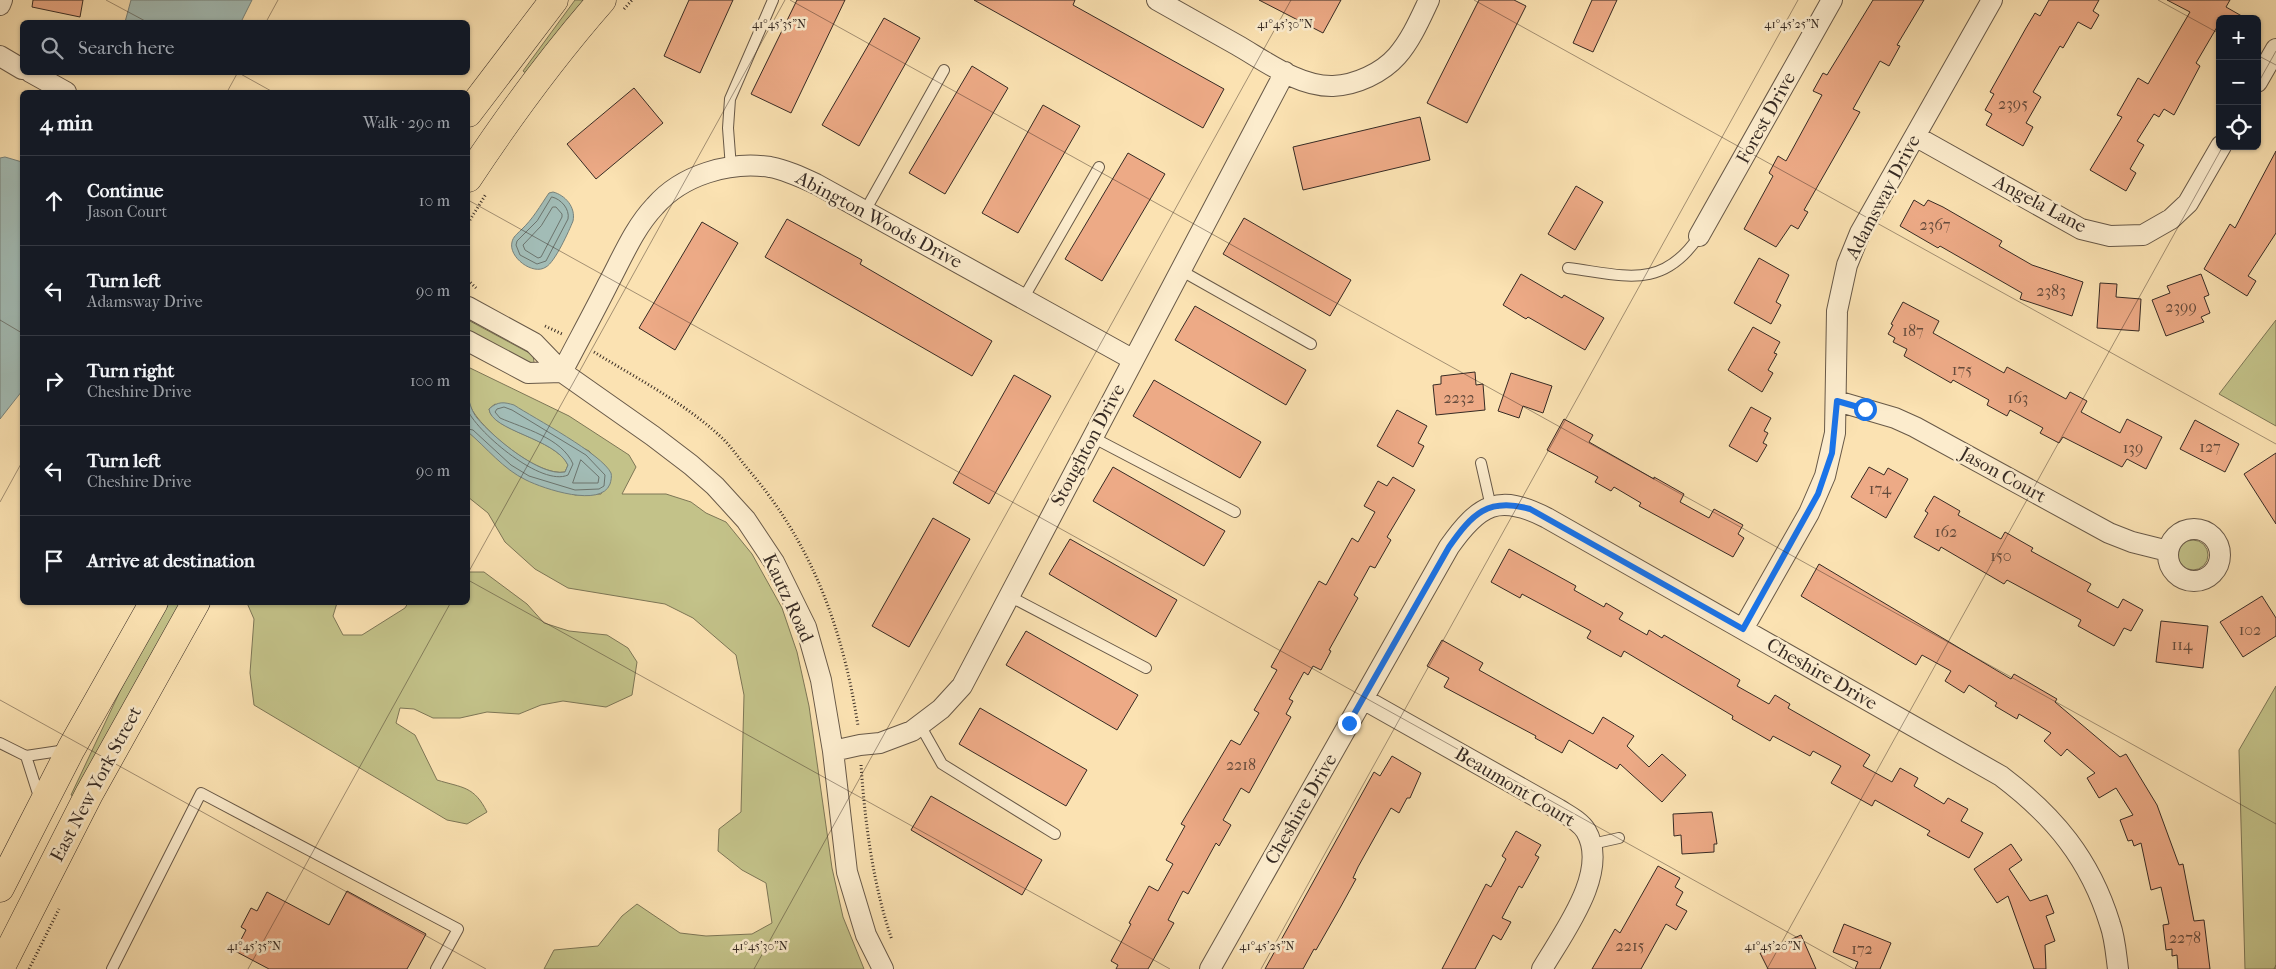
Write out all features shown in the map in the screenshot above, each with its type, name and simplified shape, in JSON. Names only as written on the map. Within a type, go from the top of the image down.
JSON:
[{"type":"main road","points":[[470,110],[554,0]]},
{"type":"main road","points":[[478,184],[538,78],[611,7]]},
{"type":"main road","name":"East New York Street","points":[[0,888],[71,749],[152,605]]},
{"type":"main road","name":"East New York Street","points":[[0,969],[89,794],[194,605]]},
{"type":"street","points":[[0,5],[2,0]]},
{"type":"street","points":[[1157,0],[1285,72],[1311,83],[1333,86],[1353,82],[1372,75],[1397,57],[1413,33],[1429,0]]},
{"type":"street","name":"Forest Drive","points":[[1699,236],[1832,0]]},
{"type":"street","name":"Adamsway Drive","points":[[1743,629],[1818,494],[1832,453],[1837,401],[1837,311],[1847,266],[1860,233],[1992,0]]},
{"type":"street","points":[[2261,75],[2276,49]]},
{"type":"street","points":[[0,56],[20,68]]},
{"type":"street","name":"Stoughton Drive","points":[[833,751],[880,743],[912,731],[941,709],[962,686],[1132,359],[1285,72]]},
{"type":"street","points":[[35,75],[62,90]]},
{"type":"street","name":"Angela Lane","points":[[1915,136],[2081,229],[2110,236],[2143,235],[2171,219],[2188,203],[2219,150]]},
{"type":"street","name":"Abington Woods Drive","points":[[562,372],[636,230],[655,205],[680,185],[712,170],[768,167],[790,172],[865,211],[1132,359]]},
{"type":"street","name":"Kautz Road","points":[[470,308],[534,343],[562,372],[691,465],[715,486],[746,520],[774,562],[806,627],[821,680],[833,751],[847,872],[866,935],[883,969]]},
{"type":"street","points":[[470,342],[528,373],[562,372]]},
{"type":"street","name":"Jason Court","points":[[1837,401],[1895,418],[2109,533],[2132,542],[2168,551]]},
{"type":"street","name":"Cheshire Drive","points":[[1210,969],[1449,547],[1464,525],[1476,515],[1491,507],[1511,504],[1530,509],[1743,629],[2001,776],[2030,798],[2065,835],[2084,864],[2111,925],[2118,969]]},
{"type":"street","name":"Beaumont Court","points":[[1363,699],[1558,809],[1584,828],[1592,844],[1589,882],[1542,969]]},
{"type":"lane","points":[[731,168],[728,128],[730,99],[773,0]]},
{"type":"lane","points":[[865,211],[944,70]]},
{"type":"lane","points":[[1023,299],[1099,167]]},
{"type":"lane","points":[[1568,268],[1616,275],[1640,276],[1660,272],[1675,264],[1689,251],[1699,236]]},
{"type":"lane","points":[[1180,270],[1311,344]]},
{"type":"lane","points":[[1092,437],[1234,512]]},
{"type":"lane","points":[[1481,463],[1491,507]]},
{"type":"lane","points":[[1009,596],[1146,668]]},
{"type":"lane","points":[[920,725],[942,764],[1055,834]]},
{"type":"lane","points":[[0,743],[26,756],[71,749]]},
{"type":"lane","points":[[26,756],[42,806]]},
{"type":"lane","points":[[112,969],[201,793],[458,929],[436,969]]},
{"type":"lane","points":[[1592,844],[1619,838]]},
{"type":"path","points":[[611,7],[632,0]]},
{"type":"path","points":[[470,215],[478,184]]},
{"type":"path","points":[[862,771],[872,856],[884,915],[893,942]]},
{"type":"path","points":[[29,969],[62,902]]},
{"type":"shaded area","points":[[575,0],[586,0],[527,74],[523,71]]},
{"type":"shaded area","points":[[2276,320],[2276,426],[2219,394]]},
{"type":"shaded area","points":[[470,321],[533,355],[534,362],[529,367],[470,336]]},
{"type":"shaded area","points":[[470,368],[569,416],[629,455],[636,467],[622,494],[666,494],[691,502],[706,513],[726,522],[752,554],[782,608],[797,652],[809,706],[832,868],[843,917],[864,969],[544,969],[554,950],[598,946],[622,916],[637,904],[680,933],[706,936],[752,934],[772,923],[766,883],[742,870],[718,851],[719,829],[741,812],[744,695],[736,655],[693,618],[665,604],[568,588],[535,569],[505,542],[488,513],[470,499],[470,433],[575,495],[601,494],[610,473],[589,451],[495,404],[489,409],[493,417],[512,429],[551,448],[568,465],[565,472],[554,472],[540,467],[526,460],[498,439],[476,416],[470,406]]},
{"type":"shaded area","points":[[2193,540],[2203,545],[2208,555],[2203,565],[2193,570],[2183,565],[2178,555],[2183,545]]},
{"type":"shaded area","points":[[470,572],[484,572],[527,604],[544,623],[569,631],[607,635],[628,648],[637,662],[632,695],[606,707],[563,701],[541,705],[519,714],[487,712],[460,718],[433,718],[414,709],[400,708],[396,723],[415,735],[437,780],[467,789],[477,797],[487,812],[467,824],[447,820],[254,705],[250,673],[254,619],[248,605],[336,605],[333,616],[343,635],[362,635],[407,605],[470,605]]},
{"type":"shaded area","points":[[167,605],[180,605],[146,663],[75,797],[71,795],[131,668]]},
{"type":"shaded area","points":[[2276,686],[2276,969],[2245,969],[2239,750]]},
{"type":"water","points":[[131,0],[252,0],[242,20],[126,20]]},
{"type":"water","points":[[5,157],[20,161],[20,394],[0,419],[0,158]]},
{"type":"water","points":[[553,192],[569,202],[573,211],[573,221],[550,264],[541,269],[535,269],[528,267],[518,259],[514,254],[512,242],[515,236],[533,217],[549,193]]},
{"type":"water","points":[[501,403],[514,405],[595,456],[611,473],[610,484],[605,491],[596,495],[584,496],[558,492],[526,480],[503,464],[470,434],[470,404],[477,418],[505,445],[530,462],[543,468],[555,472],[565,472],[568,465],[561,456],[538,441],[500,423],[492,417],[489,409]]},
{"type":"building","points":[[33,0],[83,0],[80,17],[32,7]]},
{"type":"building","points":[[689,0],[733,0],[700,73],[664,56]]},
{"type":"building","points":[[797,0],[845,0],[791,113],[751,94]]},
{"type":"building","points":[[974,0],[1075,0],[1073,5],[1224,89],[1203,128]]},
{"type":"building","points":[[1259,0],[1341,0],[1323,33]]},
{"type":"building","points":[[1479,0],[1514,0],[1526,6],[1467,123],[1427,103]]},
{"type":"building","points":[[1592,0],[1617,0],[1593,52],[1573,43]]},
{"type":"building","points":[[1873,0],[1924,0],[1897,45],[1900,46],[1889,66],[1880,61],[1853,109],[1860,112],[1804,210],[1808,212],[1798,229],[1791,225],[1776,247],[1744,229],[1773,176],[1769,173],[1778,156],[1786,161],[1822,95],[1813,91],[1823,73],[1827,75]]},
{"type":"building","points":[[2049,0],[2099,0],[2093,11],[2099,15],[2091,29],[2078,22],[2063,48],[2060,46],[2033,92],[2041,97],[2026,123],[2033,127],[2023,146],[1986,125],[1992,114],[1985,110],[1994,94],[1990,92],[2026,28],[2035,13],[2040,16]]},
{"type":"building","points":[[2167,0],[2230,0],[2226,7],[2240,15],[2216,15],[2216,29],[2196,63],[2200,66],[2174,115],[2164,109],[2159,117],[2154,114],[2137,141],[2144,145],[2130,169],[2136,173],[2126,191],[2090,170],[2122,117],[2117,115],[2138,78],[2148,84],[2190,12]]},
{"type":"building","points":[[884,18],[920,38],[859,146],[822,125]]},
{"type":"building","points":[[972,66],[1008,88],[945,194],[909,173]]},
{"type":"building","points":[[634,88],[663,123],[596,179],[567,144]]},
{"type":"building","points":[[1043,105],[1080,126],[1018,233],[982,213]]},
{"type":"building","points":[[1420,117],[1430,160],[1303,190],[1293,147]]},
{"type":"building","points":[[2276,151],[2276,233],[2248,276],[2256,281],[2247,296],[2204,269],[2230,224],[2235,228]]},
{"type":"building","points":[[1128,153],[1165,174],[1102,281],[1065,259]]},
{"type":"building","points":[[1576,186],[1603,202],[1575,250],[1548,234]]},
{"type":"building","points":[[1914,200],[1924,206],[1928,200],[1943,207],[2002,241],[1999,246],[2032,265],[2083,282],[2072,316],[2020,299],[2022,293],[1940,246],[1938,248],[1900,226]]},
{"type":"building","points":[[1244,218],[1351,280],[1330,316],[1223,254]]},
{"type":"building","points":[[787,219],[862,260],[860,264],[992,341],[972,376],[765,257]]},
{"type":"building","points":[[702,222],[738,243],[675,350],[639,328]]},
{"type":"building","points":[[1759,258],[1789,275],[1776,302],[1781,305],[1771,324],[1734,303]]},
{"type":"building","points":[[1521,274],[1562,298],[1564,295],[1604,318],[1585,350],[1528,317],[1526,319],[1503,305]]},
{"type":"building","points":[[2201,274],[2209,295],[2204,297],[2210,313],[2201,317],[2204,322],[2166,336],[2152,300],[2170,293],[2167,286]]},
{"type":"building","points":[[2100,283],[2117,284],[2116,297],[2141,299],[2139,331],[2097,328]]},
{"type":"building","points":[[1903,302],[1939,321],[1933,333],[2004,373],[2007,367],[2066,399],[2070,392],[2087,401],[2081,412],[2120,433],[2127,419],[2162,437],[2146,469],[2127,459],[2122,467],[2063,437],[2059,443],[2040,433],[2043,428],[2010,410],[2007,416],[1987,405],[1989,400],[1953,380],[1951,383],[1904,356],[1907,349],[1893,342],[1895,338],[1888,334],[1893,325],[1891,324]]},
{"type":"building","points":[[1195,306],[1306,370],[1286,405],[1175,340]]},
{"type":"building","points":[[1753,327],[1780,342],[1774,353],[1777,354],[1768,370],[1773,373],[1762,392],[1728,370]]},
{"type":"building","points":[[1475,372],[1476,385],[1483,384],[1485,410],[1436,415],[1433,385],[1441,384],[1441,376]]},
{"type":"building","points":[[1511,373],[1552,386],[1543,413],[1523,406],[1519,418],[1498,411]]},
{"type":"building","points":[[1014,375],[1051,396],[989,504],[953,483]]},
{"type":"building","points":[[1154,380],[1261,442],[1240,478],[1133,416]]},
{"type":"building","points":[[1751,407],[1771,418],[1764,431],[1768,433],[1763,443],[1767,445],[1757,462],[1729,446]]},
{"type":"building","points":[[1397,410],[1427,426],[1418,443],[1424,446],[1413,467],[1377,446]]},
{"type":"building","points":[[1564,419],[1593,435],[1589,442],[1684,494],[1680,502],[1709,518],[1714,509],[1743,525],[1738,534],[1744,538],[1733,557],[1639,506],[1641,503],[1614,487],[1611,491],[1595,482],[1598,477],[1547,450]]},
{"type":"building","points":[[2195,420],[2239,444],[2225,472],[2180,449]]},
{"type":"building","points":[[2276,453],[2276,524],[2244,474]]},
{"type":"building","points":[[1113,467],[1225,531],[1204,566],[1093,501]]},
{"type":"building","points":[[1869,467],[1884,475],[1888,468],[1908,479],[1886,518],[1851,497]]},
{"type":"building","points":[[1393,477],[1415,490],[1387,537],[1391,540],[1375,568],[1370,566],[1354,595],[1358,598],[1329,650],[1331,651],[1321,670],[1313,666],[1308,675],[1304,672],[1289,699],[1293,701],[1286,714],[1291,717],[1249,793],[1241,788],[1223,820],[1231,825],[1219,846],[1216,843],[1188,894],[1183,891],[1168,920],[1174,923],[1148,969],[1116,969],[1118,965],[1111,961],[1149,886],[1158,891],[1173,864],[1166,860],[1185,826],[1181,824],[1231,740],[1240,745],[1259,713],[1254,710],[1277,670],[1271,667],[1319,581],[1326,585],[1352,538],[1358,542],[1375,512],[1364,506],[1378,481],[1387,486]]},
{"type":"building","points":[[1934,496],[1960,511],[1958,515],[2001,539],[2005,532],[2033,548],[2031,551],[2091,584],[2087,591],[2118,608],[2123,599],[2143,610],[2131,631],[2124,628],[2114,646],[2078,626],[2081,620],[2007,580],[2004,584],[1941,547],[1939,551],[1914,537],[1928,513],[1925,511]]},
{"type":"building","points":[[933,518],[970,539],[909,647],[872,626]]},
{"type":"building","points":[[1070,539],[1177,600],[1156,637],[1049,574]]},
{"type":"building","points":[[1509,549],[1576,586],[1574,590],[1604,607],[1606,603],[1623,613],[1619,619],[1647,635],[1649,630],[1662,638],[1664,635],[1740,680],[1737,686],[1769,704],[1775,695],[1790,704],[1788,708],[1870,755],[1863,766],[1892,782],[1900,768],[1918,778],[1914,786],[1944,804],[1948,798],[1968,809],[1961,821],[1983,833],[1969,858],[1927,835],[1930,831],[1875,800],[1872,806],[1831,783],[1841,766],[1813,751],[1810,756],[1773,736],[1770,741],[1732,719],[1733,716],[1624,651],[1621,657],[1587,638],[1591,631],[1522,594],[1520,598],[1491,582]]},
{"type":"building","points":[[1819,564],[2011,679],[2014,674],[2057,699],[2055,702],[2120,757],[2126,754],[2157,805],[2179,865],[2183,864],[2194,921],[2204,920],[2210,969],[2178,969],[2177,955],[2172,956],[2172,949],[2166,950],[2163,925],[2169,924],[2161,887],[2151,890],[2141,843],[2134,846],[2132,840],[2128,841],[2120,820],[2133,815],[2116,788],[2099,798],[2087,778],[2095,773],[2067,749],[2061,756],[2044,741],[2051,733],[2019,714],[2017,719],[1995,706],[1997,703],[1969,685],[1964,693],[1945,681],[1951,671],[1922,655],[1916,665],[1801,596]]},
{"type":"building","points":[[2262,596],[2276,618],[2276,636],[2243,657],[2220,622]]},
{"type":"building","points":[[2161,621],[2208,626],[2203,668],[2156,662]]},
{"type":"building","points":[[1026,631],[1138,695],[1117,730],[1006,665]]},
{"type":"building","points":[[1442,640],[1483,663],[1479,670],[1593,734],[1603,717],[1634,736],[1627,746],[1649,767],[1662,754],[1686,775],[1662,802],[1620,764],[1617,769],[1569,740],[1562,753],[1535,738],[1536,736],[1444,687],[1449,678],[1427,666]]},
{"type":"building","points":[[980,708],[1087,770],[1066,806],[959,744]]},
{"type":"building","points":[[1392,756],[1421,773],[1410,798],[1407,798],[1399,813],[1391,808],[1358,867],[1353,878],[1356,879],[1316,950],[1314,949],[1303,969],[1265,969],[1374,772],[1380,776]]},
{"type":"building","points":[[931,796],[1042,860],[1022,895],[911,830]]},
{"type":"building","points":[[1712,812],[1717,844],[1714,844],[1714,852],[1682,854],[1681,835],[1674,836],[1673,814]]},
{"type":"building","points":[[1516,831],[1541,845],[1535,855],[1539,857],[1522,888],[1519,886],[1502,918],[1511,922],[1501,940],[1493,935],[1475,969],[1442,969],[1486,884],[1491,887],[1506,859],[1502,856]]},
{"type":"building","points":[[2011,844],[2022,860],[2009,869],[2030,901],[2047,895],[2054,913],[2046,916],[2055,941],[2045,945],[2046,969],[2034,969],[2008,896],[1997,903],[1974,869]]},
{"type":"building","points":[[1658,866],[1680,878],[1675,887],[1683,892],[1676,905],[1687,911],[1676,930],[1666,924],[1641,969],[1592,969],[1615,929],[1620,933]]},
{"type":"building","points":[[347,891],[426,934],[407,969],[269,969],[235,951],[246,930],[241,927],[251,908],[257,911],[267,892],[329,925]]},
{"type":"building","points":[[1844,924],[1891,943],[1880,969],[1855,969],[1858,962],[1833,952]]},
{"type":"building","points":[[1801,935],[1816,969],[1768,969],[1760,953]]},
{"type":"route","points":[[1349,723],[1449,547],[1464,525],[1476,515],[1491,507],[1511,504],[1530,509],[1743,629],[1818,494],[1832,453],[1837,401],[1865,409]]}]
